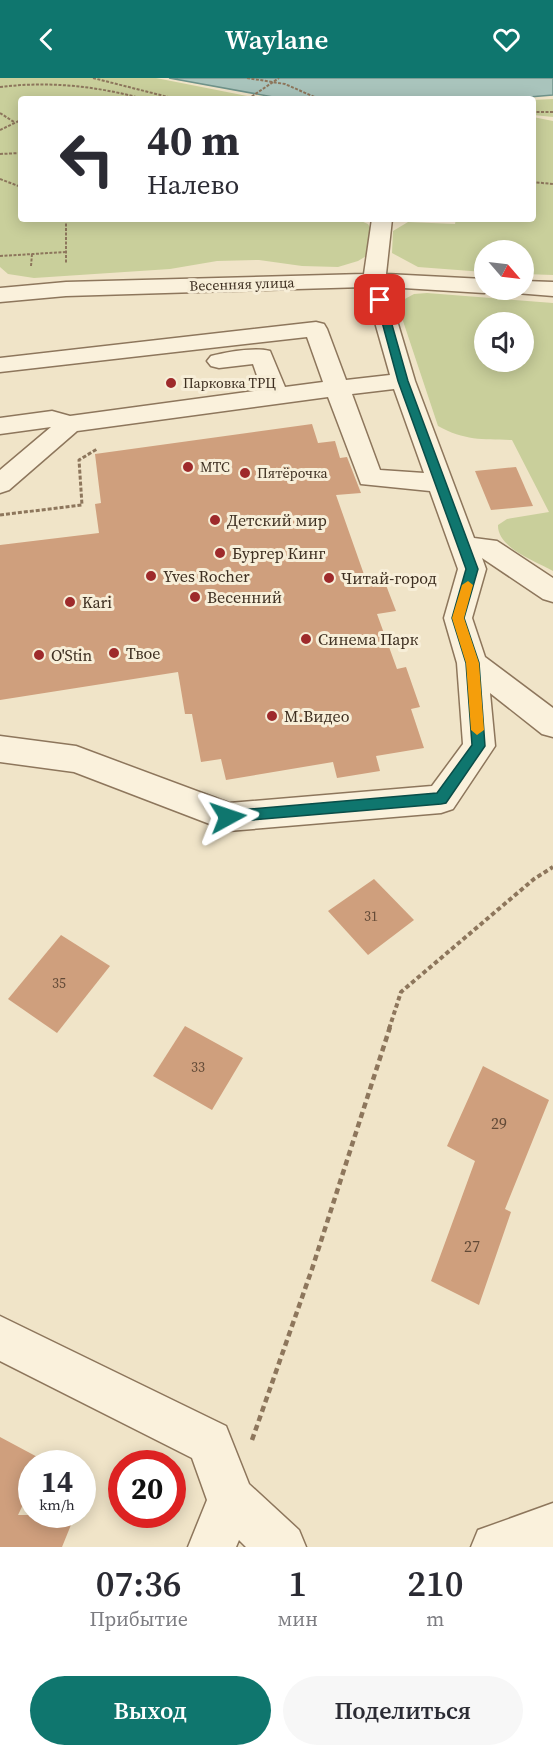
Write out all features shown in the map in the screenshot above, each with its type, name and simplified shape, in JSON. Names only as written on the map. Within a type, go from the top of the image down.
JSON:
[{"type":"street","points":[[0,749],[76,759],[228,817],[441,799],[479,746],[472,663],[458,618],[472,569],[403,381],[374,280],[382,222]]},
{"type":"street","name":"Весенняя улица","points":[[0,295],[66,289],[374,280],[474,285]]},
{"type":"street","points":[[534,288],[553,289]]},
{"type":"street","points":[[0,365],[316,329],[370,478],[442,483]]},
{"type":"street","points":[[0,386],[262,356],[276,395]]},
{"type":"street","points":[[0,426],[52,418],[70,424],[276,395],[403,381]]},
{"type":"street","points":[[0,484],[70,424]]},
{"type":"street","points":[[0,448],[50,441]]},
{"type":"street","points":[[464,547],[487,548],[553,592]]},
{"type":"street","points":[[472,663],[553,725]]},
{"type":"street","points":[[476,705],[483,694],[495,690],[517,697]]},
{"type":"street","points":[[0,1338],[210,1442],[231,1500],[282,1547]]},
{"type":"street","points":[[212,1547],[231,1500]]},
{"type":"street","points":[[495,1547],[553,1527]]},
{"type":"path","points":[[57,83],[60,78]]},
{"type":"path","points":[[93,78],[164,96]]},
{"type":"path","points":[[248,78],[277,79],[314,96]]},
{"type":"path","points":[[252,96],[277,79]]},
{"type":"path","points":[[0,87],[57,83],[114,89],[135,96]]},
{"type":"path","points":[[536,112],[553,114]]},
{"type":"path","points":[[0,113],[14,122]]},
{"type":"path","points":[[0,130],[18,121]]},
{"type":"path","points":[[0,154],[18,153]]},
{"type":"path","points":[[0,179],[18,185]]},
{"type":"path","points":[[536,182],[553,184]]},
{"type":"path","points":[[0,256],[66,252]]},
{"type":"path","points":[[0,514],[82,505]]},
{"type":"path","points":[[231,1500],[312,1269],[401,992],[534,879],[553,867]]},
{"type":"green space","points":[[0,78],[156,78],[248,96],[18,96],[18,222],[363,222],[368,224],[373,233],[368,255],[358,261],[338,267],[302,266],[259,260],[217,261],[170,269],[34,278],[8,274],[0,267]]},
{"type":"green space","points":[[553,99],[553,117],[536,115],[536,100]]},
{"type":"green space","points":[[536,118],[553,121],[553,275],[534,274],[534,240],[474,240],[474,271],[418,267],[392,253],[393,231],[408,222],[455,224],[455,222],[536,222]]},
{"type":"green space","points":[[427,293],[474,297],[474,300],[553,303],[553,571],[510,547],[499,533],[498,525],[507,519],[549,512],[512,440],[466,437],[438,426],[400,312],[403,300],[414,294]]},
{"type":"water","points":[[169,78],[553,78],[553,95],[536,96],[268,96]]},
{"type":"building","name":"Весенний","points":[[312,424],[318,443],[335,441],[340,458],[347,457],[361,493],[336,495],[367,583],[384,580],[396,611],[377,614],[397,669],[406,667],[420,707],[411,709],[424,748],[376,756],[380,771],[337,778],[333,762],[226,780],[221,759],[201,762],[192,714],[185,714],[178,672],[0,700],[0,545],[99,533],[95,504],[101,503],[95,454]]},
{"type":"building","points":[[516,467],[533,506],[491,510],[475,471]]},
{"type":"building","points":[[374,879],[414,920],[368,955],[328,911]]},
{"type":"building","points":[[61,935],[110,966],[57,1033],[8,999]]},
{"type":"building","points":[[185,1026],[243,1058],[212,1110],[153,1076]]},
{"type":"building","points":[[483,1066],[549,1100],[505,1209],[511,1212],[479,1305],[431,1281],[475,1161],[447,1146]]},
{"type":"building","points":[[0,1437],[24,1450],[18,1450],[18,1528],[70,1528],[62,1547],[0,1547]]},
{"type":"slow traffic","points":[[468,585],[458,618],[472,663],[477,730]]},
{"type":"place","name":"Парковка ТРЦ","points":[[171,383]]},
{"type":"place","name":"МТС","points":[[188,467]]},
{"type":"place","name":"Пятёрочка","points":[[245,473]]},
{"type":"place","name":"Детский мир","points":[[215,520]]},
{"type":"place","name":"Бургер Кинг","points":[[220,553]]},
{"type":"place","name":"Yves Rocher","points":[[151,576]]},
{"type":"place","name":"Читай-город","points":[[329,578]]},
{"type":"place","name":"Весенний","points":[[195,597]]},
{"type":"place","name":"Kari","points":[[70,602]]},
{"type":"place","name":"Синема Парк","points":[[306,639]]},
{"type":"place","name":"Твое","points":[[114,653]]},
{"type":"place","name":"O'Stin","points":[[39,655]]},
{"type":"place","name":"М.Видео","points":[[272,716]]},
{"type":"route","points":[[228,817],[441,799],[479,746],[472,663],[458,618],[472,569],[403,381],[380,300]]}]
